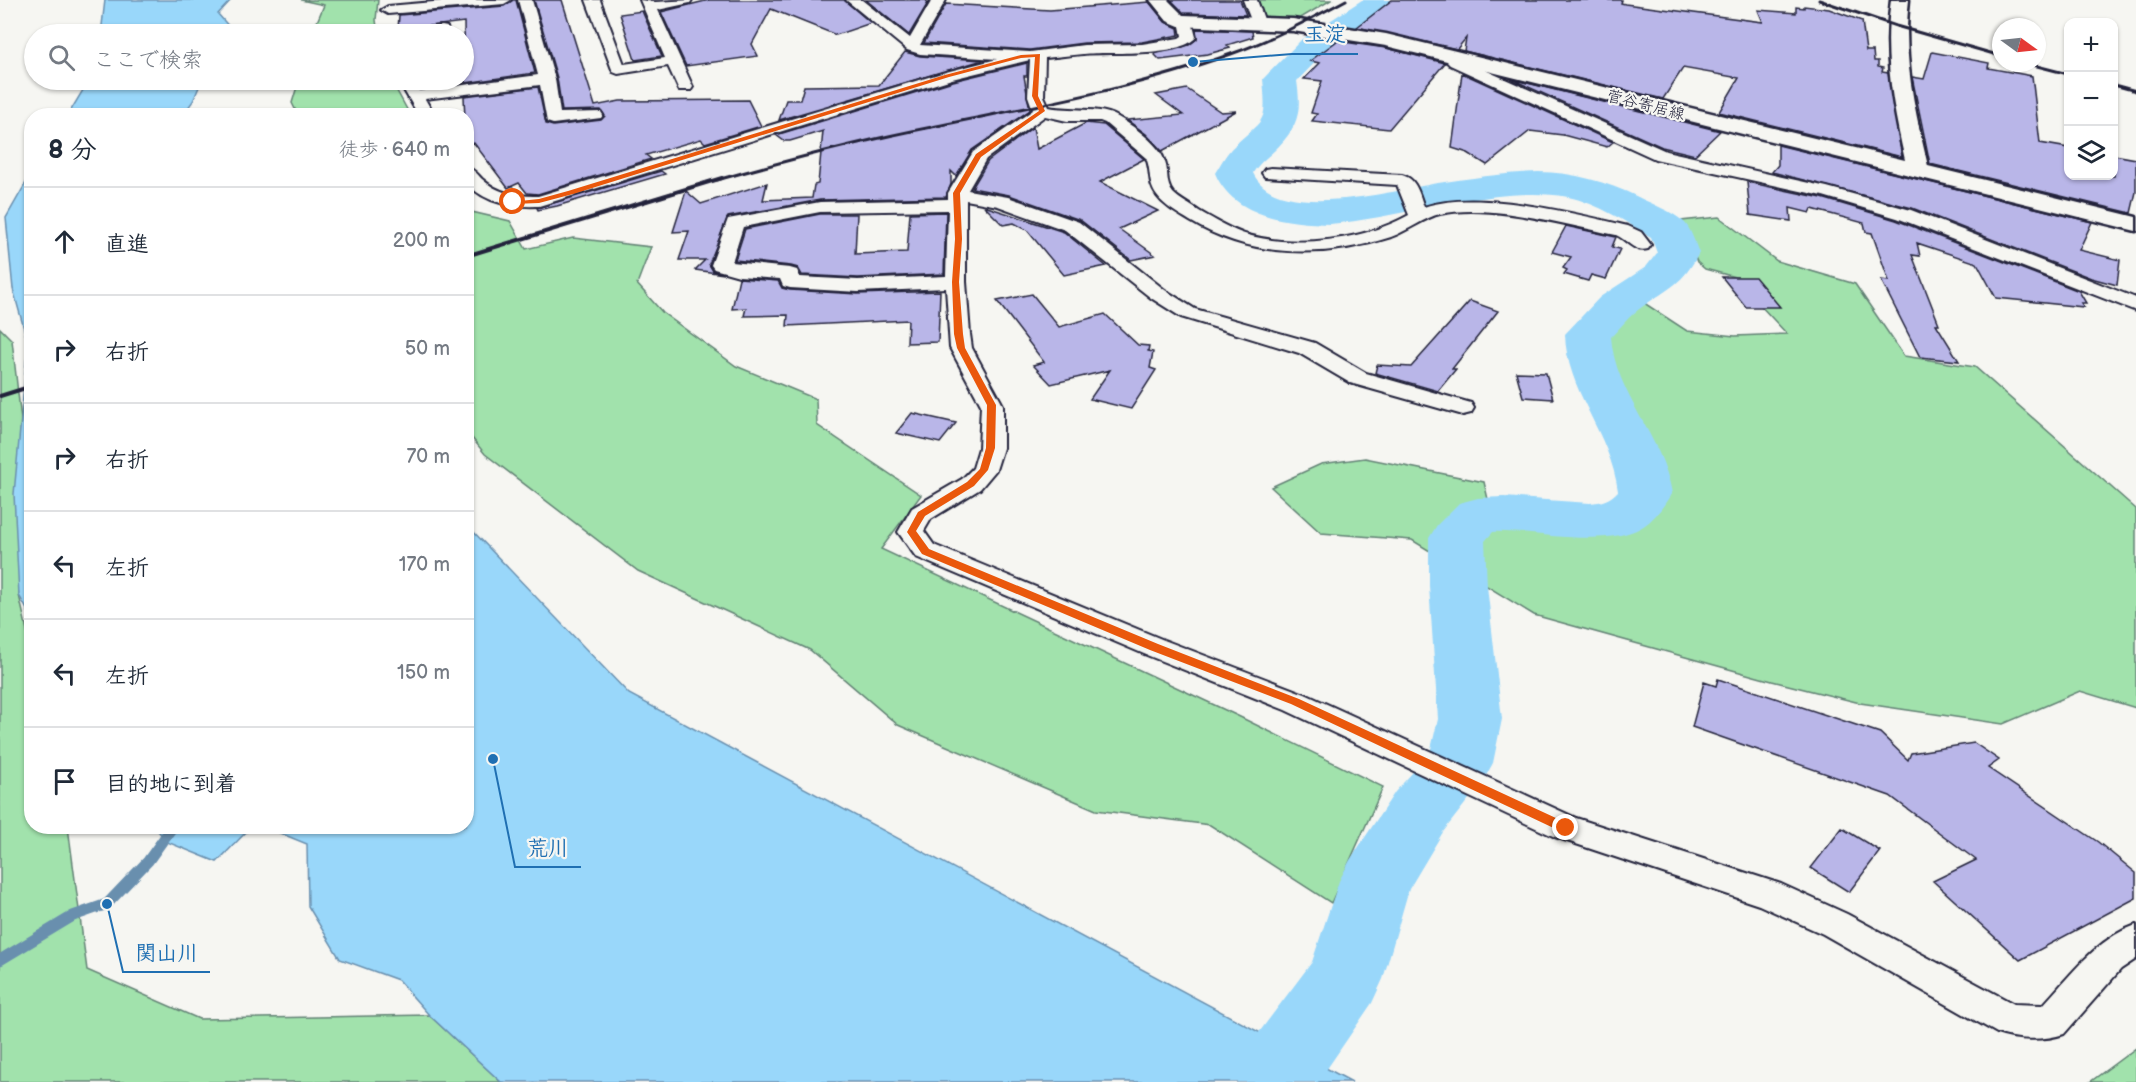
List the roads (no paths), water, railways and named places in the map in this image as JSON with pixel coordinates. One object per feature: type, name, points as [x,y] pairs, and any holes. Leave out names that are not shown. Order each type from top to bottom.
[{"type":"main road","points":[[1159,0],[1173,17],[1186,21]]},
{"type":"main road","points":[[1900,0],[1896,21],[1897,66],[1917,171]]},
{"type":"main road","name":"菅谷寄居線","points":[[1186,21],[1258,22],[1343,32],[2136,224]]},
{"type":"street","points":[[389,11],[504,0]]},
{"type":"street","points":[[525,0],[547,80],[553,119],[595,115]]},
{"type":"street","points":[[593,0],[618,69],[674,61]]},
{"type":"street","points":[[685,0],[649,3],[685,87]]},
{"type":"street","points":[[853,0],[912,47],[920,50],[1030,56]]},
{"type":"street","points":[[912,47],[939,0]]},
{"type":"street","points":[[1250,0],[1258,22]]},
{"type":"street","points":[[474,181],[494,197],[513,202],[539,201],[947,76],[1030,56],[1084,49],[1142,48],[1183,42],[1189,37],[1186,21]]},
{"type":"street","points":[[1030,56],[1035,96],[1042,111]]},
{"type":"street","points":[[1462,59],[1455,62],[1661,155],[1827,192],[1904,214],[2136,305]]},
{"type":"street","points":[[474,85],[547,80]]},
{"type":"street","points":[[411,90],[422,108]]},
{"type":"street","points":[[415,96],[436,90]]},
{"type":"street","points":[[1271,173],[1402,180],[1407,184],[1414,205],[1405,225],[1382,233],[1332,244],[1282,245],[1253,241],[1225,233],[1167,197],[1158,182],[1159,171],[1154,157],[1111,120],[1103,116],[1067,116],[1042,111],[979,156],[957,198],[956,282],[961,348],[992,405],[991,448],[984,470],[970,484],[921,514],[911,532],[925,551],[1154,647],[1295,702],[1566,828],[1769,894],[1865,940],[2010,1021],[2051,1022],[2109,958],[2136,940]]},
{"type":"street","points":[[956,282],[858,286],[790,282],[790,274],[739,270],[721,265],[735,222],[820,207],[957,198],[1002,201],[1072,226],[1158,294],[1188,313],[1307,348],[1358,378],[1463,408]]},
{"type":"street","points":[[1414,205],[1438,209],[1484,206],[1621,230],[1634,236],[1641,245]]},
{"type":"water","points":[[105,0],[231,0],[218,14],[227,24],[102,24]]},
{"type":"water","points":[[83,90],[198,90],[188,108],[72,108]]},
{"type":"water","points":[[24,186],[24,329],[13,289],[6,218]]},
{"type":"water","points":[[24,386],[24,604],[19,595],[14,494]]},
{"type":"water","points":[[474,532],[629,694],[1352,1082],[501,1082],[429,1015],[398,980],[340,959],[308,906],[307,844],[282,834],[474,834]]},
{"type":"water","points":[[161,834],[244,834],[217,862],[167,842]]},
{"type":"waterway","points":[[1271,1082],[1345,979],[1375,881],[1419,812],[1460,763],[1470,719],[1458,586],[1457,538],[1478,515],[1504,514],[1590,521],[1614,518],[1632,509],[1645,493],[1642,474],[1634,450],[1597,377],[1589,349],[1588,334],[1621,302],[1662,276],[1678,253],[1669,230],[1612,200],[1566,185],[1522,184],[1493,187],[1330,212],[1287,209],[1246,192],[1234,173],[1246,155],[1267,138],[1279,122],[1283,107],[1280,79],[1313,46],[1382,0]]},
{"type":"waterway","points":[[0,960],[73,916],[107,904],[148,861],[167,834]]},
{"type":"railway","points":[[717,180],[905,132],[1083,96],[1158,77],[1261,42],[1346,0]]},
{"type":"railway","points":[[1819,0],[1896,26],[1992,53]]},
{"type":"railway","points":[[2046,68],[2064,73]]},
{"type":"railway","points":[[2118,86],[2136,91]]},
{"type":"railway","points":[[474,254],[722,178]]},
{"type":"railway","points":[[0,396],[24,388]]},
{"type":"place","name":"玉淀","points":[[1193,62]]},
{"type":"place","name":"荒川","points":[[493,759]]},
{"type":"place","name":"関山川","points":[[107,904]]}]
